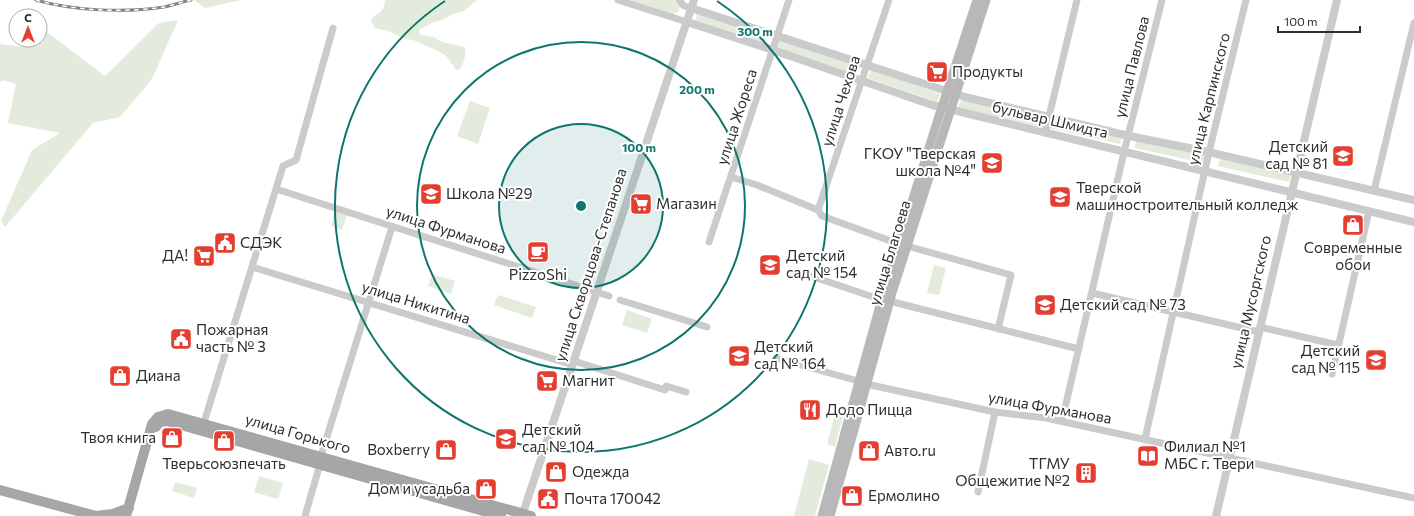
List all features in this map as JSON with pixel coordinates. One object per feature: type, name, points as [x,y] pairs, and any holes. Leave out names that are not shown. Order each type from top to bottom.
[{"type":"main road","name":"улица Благоева","points":[[822,516],[885,301],[951,93],[977,0]]},
{"type":"main road","name":"улица Благоева","points":[[951,93],[986,0]]},
{"type":"main road","name":"улица Благоева","points":[[830,516],[862,383]]},
{"type":"main road","name":"улица Горького","points":[[129,513],[152,426],[156,419],[164,414],[171,414],[203,427]]},
{"type":"main road","name":"улица Горького","points":[[129,513],[156,427],[161,422],[167,421],[203,427],[525,515]]},
{"type":"main road","name":"улица Горького","points":[[320,460],[501,516]]},
{"type":"main road","points":[[0,490],[96,516],[129,513]]},
{"type":"main road","points":[[0,495],[78,516]]},
{"type":"street","points":[[618,0],[687,22]]},
{"type":"street","points":[[679,0],[684,6],[691,8]]},
{"type":"street","name":"улица Скворцова-Степанова","points":[[525,515],[573,363],[694,0]]},
{"type":"street","name":"улица Жореса","points":[[709,242],[789,0]]},
{"type":"street","name":"улица Чехова","points":[[818,210],[889,0]]},
{"type":"street","points":[[1046,133],[1077,0]]},
{"type":"street","name":"улица Павлова","points":[[1062,421],[1124,152],[1162,0]]},
{"type":"street","name":"улица Карпинского","points":[[1145,439],[1209,152],[1246,0]]},
{"type":"street","name":"улица Мусоргского","points":[[1216,516],[1337,0]]},
{"type":"street","name":"бульвар Шмидта","points":[[691,8],[951,93],[1129,136],[1209,152],[1414,200]]},
{"type":"street","name":"бульвар Шмидта","points":[[687,22],[946,109],[1414,222]]},
{"type":"street","points":[[1374,191],[1414,23]]},
{"type":"street","points":[[203,427],[284,166],[296,160],[333,28]]},
{"type":"street","points":[[731,176],[818,210],[822,216],[903,245],[1011,275],[998,329]]},
{"type":"street","name":"улица Фурманова","points":[[276,189],[609,296]]},
{"type":"street","points":[[1332,374],[1369,211]]},
{"type":"street","points":[[305,516],[320,460],[392,227]]},
{"type":"street","name":"улица Никитина","points":[[252,267],[665,390],[666,386],[686,392]]},
{"type":"street","points":[[805,274],[885,301],[1079,349]]},
{"type":"street","points":[[1092,293],[1173,312],[1338,345]]},
{"type":"street","points":[[620,300],[708,327]]},
{"type":"street","name":"улица Фурманова","points":[[776,358],[862,383],[996,412],[1062,421],[1414,498]]},
{"type":"street","points":[[978,492],[996,412]]},
{"type":"green space","points":[[194,0],[241,0],[205,8]]},
{"type":"green space","points":[[385,0],[477,0],[464,11],[451,15],[443,20],[434,22],[419,30],[420,35],[434,37],[442,42],[465,47],[464,60],[461,67],[457,71],[446,56],[440,52],[416,41],[375,28],[371,21],[374,16],[382,10]]},
{"type":"green space","points":[[630,0],[673,0],[680,6],[678,12],[672,14]]},
{"type":"green space","points":[[697,14],[767,36],[764,44],[695,21]]},
{"type":"green space","points":[[178,20],[152,79],[120,117],[93,123],[5,227],[1,221],[32,150],[60,133],[8,123],[16,84],[2,80],[0,83],[0,44],[8,45],[8,48],[48,48],[48,33],[105,76],[159,23]]},
{"type":"green space","points":[[778,40],[857,66],[855,74],[775,47]]},
{"type":"green space","points":[[871,70],[940,94],[937,102],[868,78]]},
{"type":"green space","points":[[961,100],[1122,137],[1120,144],[958,108]]},
{"type":"green space","points":[[470,101],[490,108],[478,144],[457,136]]},
{"type":"green space","points":[[1136,139],[1205,154],[1203,163],[1135,148]]},
{"type":"green space","points":[[1220,159],[1291,175],[1289,182],[1218,166]]},
{"type":"green space","points":[[335,212],[347,215],[342,230],[331,226]]},
{"type":"green space","points":[[934,265],[946,268],[939,295],[927,293]]},
{"type":"green space","points":[[432,274],[455,281],[451,294],[428,286]]},
{"type":"green space","points":[[498,295],[536,307],[532,318],[494,305]]},
{"type":"green space","points":[[627,310],[652,319],[647,333],[622,325]]},
{"type":"green space","points":[[836,410],[844,413],[835,447],[827,444]]},
{"type":"green space","points":[[809,459],[829,465],[815,516],[794,516]]},
{"type":"green space","points":[[259,476],[283,483],[278,499],[254,492]]},
{"type":"green space","points":[[175,482],[197,488],[194,498],[172,491]]},
{"type":"railway","points":[[36,0],[67,7],[100,10],[149,9],[191,0]]},
{"type":"place","name":"Продукты","points":[[937,72]]},
{"type":"place","name":"Детский сад № 81","points":[[1343,156]]},
{"type":"place","name":"ГКОУ \"Тверская школа №4\"","points":[[992,163]]},
{"type":"place","name":"Школа №29","points":[[431,194]]},
{"type":"place","name":"Тверской машиностроительный колледж","points":[[1060,197]]},
{"type":"place","name":"Магазин","points":[[641,204]]},
{"type":"place","name":"Современные обои","points":[[1353,225]]},
{"type":"place","name":"СДЭК","points":[[225,243]]},
{"type":"place","name":"PizzoShi","points":[[538,252]]},
{"type":"place","name":"ДА!","points":[[204,256]]},
{"type":"place","name":"Детский сад № 154","points":[[770,265]]},
{"type":"place","name":"Детский сад № 73","points":[[1045,305]]},
{"type":"place","name":"Пожарная часть № 3","points":[[181,339]]},
{"type":"place","name":"Детский сад № 164","points":[[739,356]]},
{"type":"place","name":"Детский сад № 115","points":[[1376,360]]},
{"type":"place","name":"Диана","points":[[120,376]]},
{"type":"place","name":"Магнит","points":[[547,381]]},
{"type":"place","name":"Додо Пицца","points":[[810,410]]},
{"type":"place","name":"Твоя книга","points":[[172,438]]},
{"type":"place","name":"Детский сад № 104","points":[[506,439]]},
{"type":"place","name":"Тверьсоюзпечать","points":[[224,441]]},
{"type":"place","name":"Boxberry","points":[[446,450]]},
{"type":"place","name":"Авто.ru","points":[[869,451]]},
{"type":"place","name":"Филиал №1 МБС г. Твери","points":[[1148,456]]},
{"type":"place","name":"Одежда","points":[[556,472]]},
{"type":"place","name":"ТГМУ Общежитие №2","points":[[1086,473]]},
{"type":"place","name":"Дом и усадьба","points":[[486,489]]},
{"type":"place","name":"Ермолино","points":[[852,496]]},
{"type":"place","name":"Почта 170042","points":[[548,499]]}]
